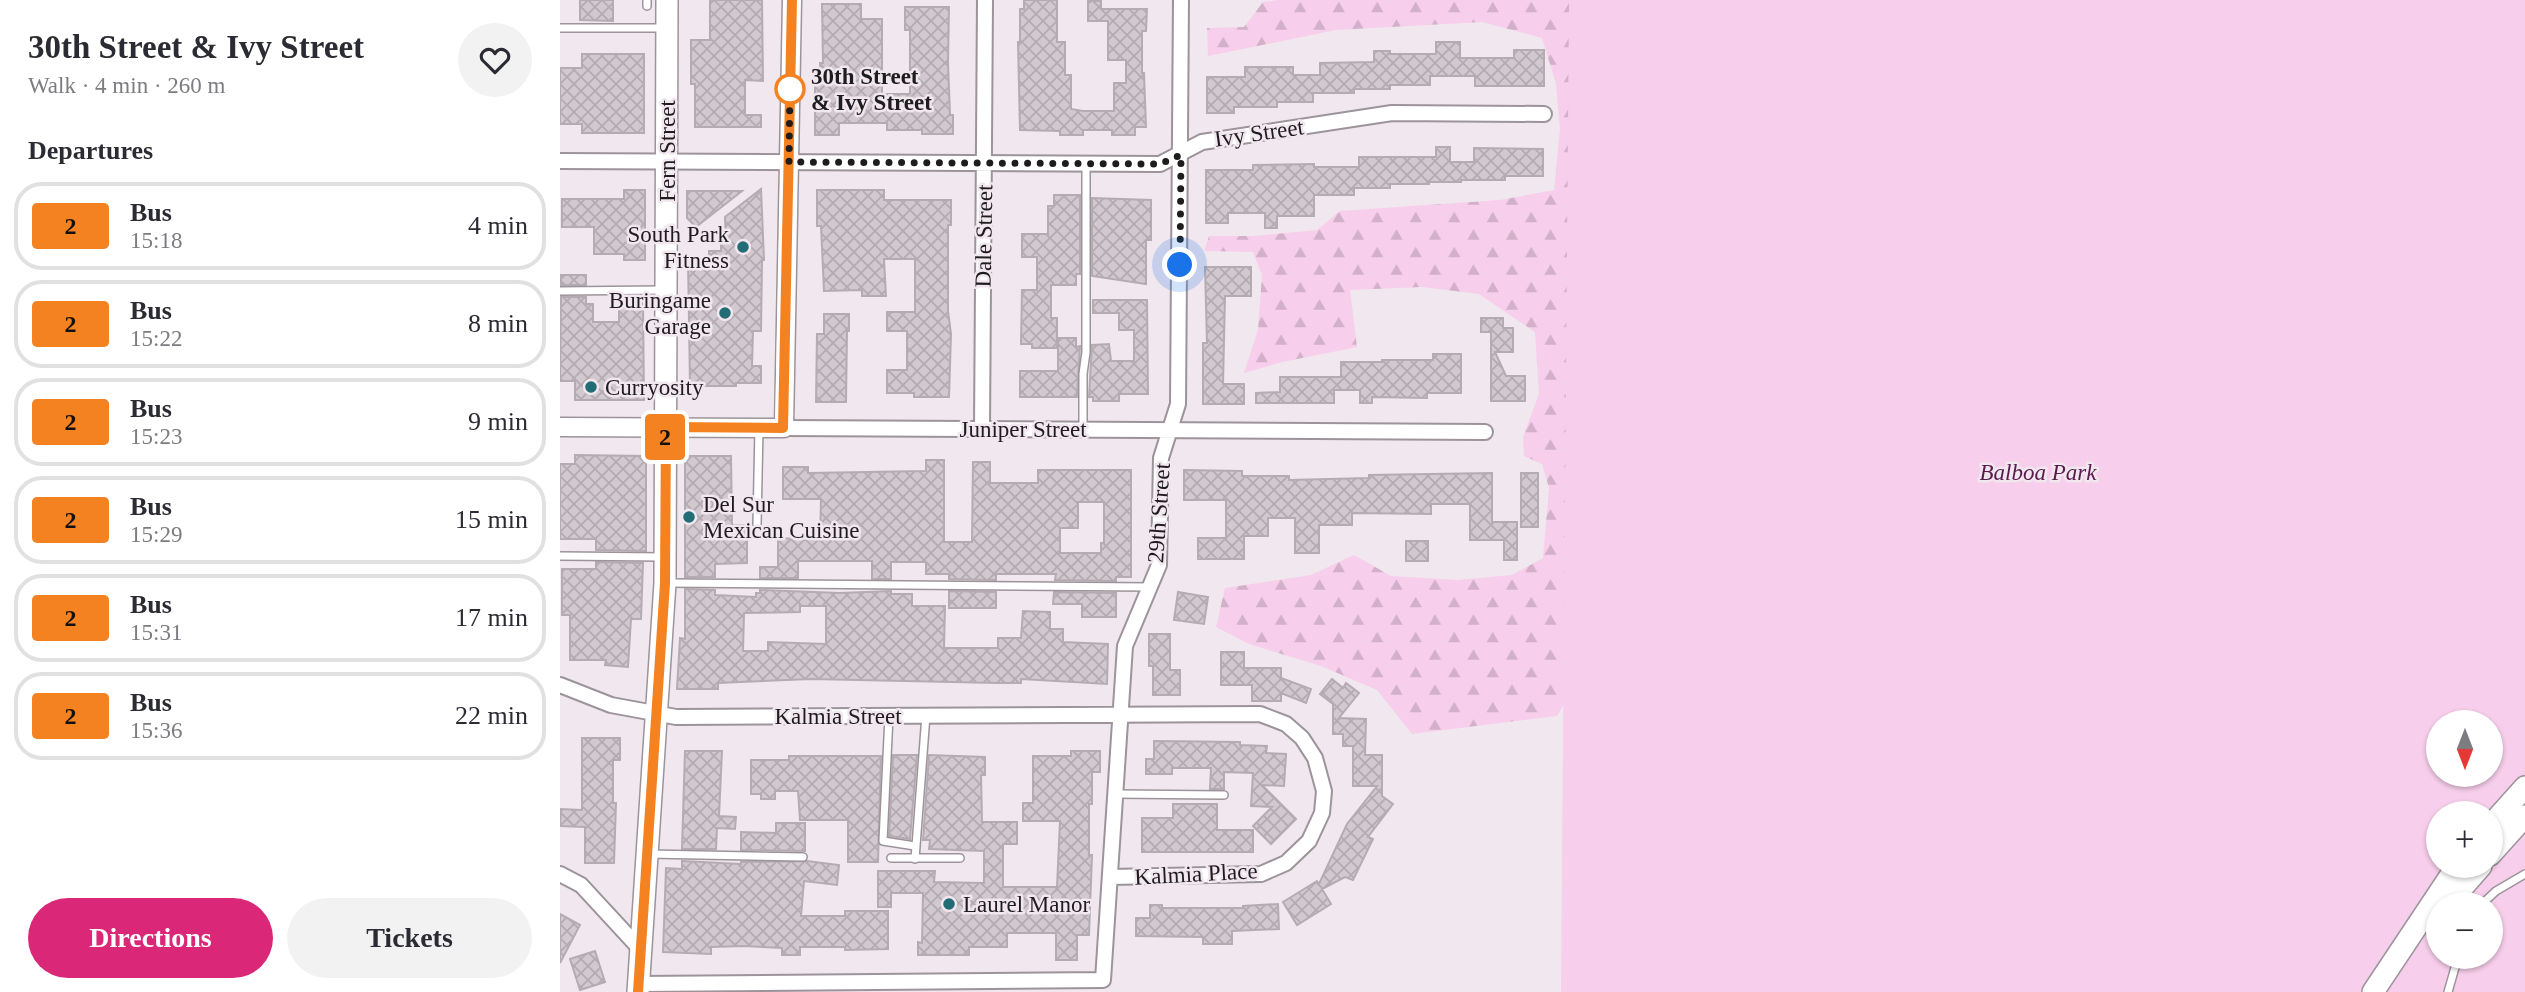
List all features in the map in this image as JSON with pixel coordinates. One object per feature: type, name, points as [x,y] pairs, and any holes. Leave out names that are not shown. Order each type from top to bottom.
[{"type":"main road","name":"Fern Street","points":[[638,988],[665,583],[667,28],[654,2]]},
{"type":"main road","points":[[2503,812],[2525,788]]},
{"type":"main road","points":[[2503,841],[2525,816]]},
{"type":"main road","points":[[2377,985],[2449,878]]},
{"type":"main road","points":[[2458,892],[2471,878]]},
{"type":"main road","points":[[2377,985],[2426,929]]},
{"type":"street","points":[[783,428],[792,0]]},
{"type":"street","name":"Dale Street","points":[[982,429],[985,0]]},
{"type":"street","name":"29th Street","points":[[638,988],[1103,980],[1125,646],[1159,565],[1161,458],[1178,404],[1181,0]]},
{"type":"street","name":"Ivy Street","points":[[560,161],[1160,164],[1202,142],[1392,113],[1544,114]]},
{"type":"street","name":"Juniper Street","points":[[560,427],[1485,432]]},
{"type":"street","name":"Kalmia Street","points":[[560,685],[604,703],[676,717],[1121,714]]},
{"type":"street","name":"Kalmia Place","points":[[1110,877],[1261,874],[1286,863],[1309,841],[1322,813],[1324,791],[1315,758],[1302,738],[1286,724],[1260,714],[1121,714]]},
{"type":"street","points":[[560,874],[581,885],[641,950]]},
{"type":"lane","points":[[560,28],[667,28]]},
{"type":"lane","points":[[1083,430],[1083,374],[1086,352],[1086,164]]},
{"type":"lane","points":[[560,291],[666,290]]},
{"type":"lane","points":[[757,524],[759,428]]},
{"type":"lane","points":[[560,556],[665,557]]},
{"type":"lane","points":[[665,583],[1151,587]]},
{"type":"lane","points":[[889,715],[883,841],[915,846]]},
{"type":"lane","points":[[915,859],[926,715]]},
{"type":"lane","points":[[1115,794],[1223,795]]},
{"type":"lane","points":[[648,854],[803,857]]},
{"type":"lane","points":[[891,858],[960,858]]},
{"type":"lane","points":[[2495,892],[2525,874]]},
{"type":"lane","points":[[2448,992],[2455,969]]},
{"type":"green space","name":"Balboa Park","points":[[1569,0],[2525,0],[2525,992],[1561,992]]},
{"type":"green space","points":[[1707,0],[1586,667],[1557,716],[1412,734],[1377,690],[1321,666],[1249,644],[1216,627],[1225,588],[1311,575],[1354,555],[1391,576],[1458,580],[1512,575],[1543,558],[1549,488],[1542,464],[1524,456],[1523,437],[1539,394],[1535,332],[1479,294],[1422,287],[1350,290],[1357,347],[1282,362],[1244,373],[1258,330],[1262,275],[1253,252],[1204,251],[1209,236],[1255,236],[1317,230],[1340,211],[1500,200],[1554,190],[1560,129],[1556,84],[1542,38],[1482,22],[1336,30],[1208,56],[1207,28],[1244,27],[1263,2]]},
{"type":"building","points":[[580,0],[613,0],[613,21],[580,20]]},
{"type":"building","points":[[710,0],[762,0],[763,81],[745,80],[745,115],[761,115],[761,127],[695,127],[691,40],[710,40]]},
{"type":"building","points":[[1024,0],[1057,0],[1057,42],[1065,42],[1065,75],[1071,75],[1071,109],[1083,111],[1114,111],[1114,83],[1126,83],[1126,60],[1108,60],[1108,21],[1088,21],[1088,1],[1101,1],[1101,9],[1147,9],[1146,31],[1142,31],[1146,127],[1135,127],[1135,135],[1112,135],[1112,130],[1083,130],[1083,135],[1060,135],[1060,131],[1020,130],[1018,42],[1020,9],[1024,9]]},
{"type":"building","points":[[822,4],[861,4],[861,19],[882,19],[882,94],[910,94],[910,30],[905,30],[905,7],[949,7],[948,63],[953,134],[922,134],[922,130],[887,130],[887,123],[839,123],[839,135],[815,135],[815,84],[821,84],[820,63],[823,63]]},
{"type":"building","points":[[1436,42],[1460,42],[1460,58],[1514,58],[1514,50],[1544,50],[1544,86],[1475,86],[1475,76],[1430,76],[1430,85],[1390,85],[1390,89],[1354,89],[1354,93],[1313,93],[1313,102],[1277,102],[1277,107],[1234,107],[1234,113],[1207,113],[1207,77],[1245,77],[1245,67],[1293,67],[1293,75],[1320,75],[1320,63],[1374,62],[1374,51],[1390,51],[1390,54],[1436,54]]},
{"type":"building","points":[[582,54],[644,54],[644,133],[582,133],[582,124],[560,124],[560,68],[582,68]]},
{"type":"building","points":[[1436,147],[1450,147],[1450,162],[1474,162],[1474,148],[1543,149],[1543,176],[1390,184],[1390,188],[1354,188],[1354,195],[1314,195],[1314,216],[1277,216],[1277,228],[1265,228],[1265,213],[1228,213],[1228,223],[1206,223],[1206,170],[1253,170],[1253,165],[1314,164],[1314,167],[1359,167],[1359,157],[1436,157]]},
{"type":"building","points":[[761,189],[764,260],[761,331],[753,331],[752,366],[761,366],[761,383],[690,386],[688,260],[709,260],[709,251],[721,251],[721,243],[726,243],[725,217]]},
{"type":"building","points":[[624,190],[645,190],[645,260],[624,260],[624,254],[594,254],[594,227],[562,227],[562,199],[624,199]]},
{"type":"building","points":[[817,190],[884,190],[884,200],[951,200],[951,225],[948,225],[948,311],[951,334],[949,397],[914,397],[914,393],[887,393],[887,370],[907,370],[907,331],[887,331],[887,312],[915,312],[915,259],[884,259],[886,296],[862,296],[862,290],[824,291],[821,226],[817,226]]},
{"type":"building","points":[[687,191],[742,191],[696,227],[687,218]]},
{"type":"building","points":[[1054,195],[1080,195],[1080,274],[1076,274],[1076,285],[1051,285],[1051,318],[1057,318],[1057,348],[1032,348],[1032,344],[1021,344],[1022,290],[1037,290],[1037,257],[1022,257],[1022,234],[1048,234],[1048,206],[1054,206]]},
{"type":"building","points":[[1092,198],[1151,200],[1151,240],[1146,240],[1146,284],[1092,276]]},
{"type":"building","points":[[1205,267],[1251,267],[1251,296],[1225,296],[1223,384],[1244,384],[1244,404],[1203,404],[1203,343],[1207,343]]},
{"type":"building","points":[[561,275],[586,275],[586,285],[561,285]]},
{"type":"building","points":[[561,297],[586,297],[586,304],[593,304],[593,322],[619,322],[619,302],[643,302],[644,400],[575,400],[575,381],[560,381]]},
{"type":"building","points":[[1093,300],[1147,300],[1148,394],[1119,394],[1119,401],[1093,401],[1093,397],[1089,397],[1092,345],[1109,344],[1111,361],[1134,361],[1134,330],[1119,330],[1119,313],[1093,313]]},
{"type":"building","points":[[824,314],[849,314],[846,402],[816,402],[817,334],[824,334]]},
{"type":"building","points":[[1481,318],[1503,318],[1503,328],[1513,328],[1513,352],[1495,352],[1506,376],[1525,376],[1525,401],[1491,401],[1491,332],[1481,332]]},
{"type":"building","points":[[1058,338],[1076,338],[1076,347],[1080,346],[1077,397],[1020,397],[1020,371],[1058,371]]},
{"type":"building","points":[[1433,354],[1461,354],[1461,393],[1427,393],[1427,398],[1372,397],[1372,403],[1360,403],[1360,390],[1334,390],[1334,403],[1256,403],[1256,393],[1280,392],[1280,377],[1341,377],[1341,362],[1433,360]]},
{"type":"building","points":[[575,455],[646,456],[646,551],[596,550],[596,539],[560,539],[560,464],[575,464]]},
{"type":"building","points":[[685,456],[731,456],[732,525],[747,525],[747,563],[715,564],[715,577],[685,577]]},
{"type":"building","points":[[926,460],[944,460],[944,542],[972,542],[973,462],[990,462],[990,483],[1038,483],[1038,470],[1131,470],[1131,577],[1116,577],[1116,581],[1055,580],[1056,574],[996,574],[996,580],[949,579],[949,574],[926,574],[926,562],[891,562],[891,579],[872,579],[872,561],[798,561],[798,578],[760,578],[760,567],[778,567],[778,538],[820,540],[821,499],[783,499],[783,467],[808,467],[808,473],[926,471]],"holes":[[[1078,502],[1104,502],[1104,543],[1101,543],[1101,553],[1060,553],[1060,528],[1078,528]]]},
{"type":"building","points":[[1184,470],[1242,471],[1242,476],[1289,476],[1289,480],[1369,478],[1369,475],[1492,473],[1492,522],[1517,522],[1517,560],[1504,560],[1504,540],[1470,540],[1470,504],[1431,504],[1431,514],[1352,513],[1352,525],[1319,525],[1319,553],[1295,553],[1295,518],[1268,518],[1268,536],[1244,536],[1244,559],[1198,559],[1198,538],[1226,538],[1226,500],[1184,500]]},
{"type":"building","points":[[1521,473],[1538,473],[1538,527],[1521,527]]},
{"type":"building","points":[[1406,541],[1428,541],[1428,561],[1406,561]]},
{"type":"building","points":[[596,562],[643,563],[641,619],[631,619],[628,667],[605,665],[606,660],[570,660],[570,615],[562,615],[562,569],[596,569]]},
{"type":"building","points":[[685,589],[715,590],[715,595],[756,597],[760,590],[840,593],[891,591],[891,594],[912,594],[912,606],[945,606],[944,648],[998,648],[998,638],[1021,638],[1023,611],[1050,612],[1050,629],[1063,629],[1063,642],[1108,644],[1107,684],[1021,679],[1021,683],[811,679],[718,683],[718,689],[677,689],[680,638],[685,639]],"holes":[[[800,606],[826,606],[826,644],[768,642],[768,651],[743,651],[744,613],[800,612]]]},
{"type":"building","points":[[949,591],[996,592],[996,608],[949,608]]},
{"type":"building","points":[[1054,592],[1116,593],[1116,617],[1082,617],[1082,604],[1053,604]]},
{"type":"building","points":[[1178,592],[1208,597],[1204,624],[1174,620]]},
{"type":"building","points":[[1149,634],[1170,634],[1170,670],[1180,670],[1180,695],[1153,695]]},
{"type":"building","points":[[1221,652],[1244,652],[1244,668],[1281,668],[1281,678],[1311,689],[1306,703],[1281,693],[1281,701],[1252,701],[1252,685],[1221,685]]},
{"type":"building","points":[[1332,679],[1343,688],[1346,683],[1359,693],[1339,718],[1366,719],[1365,755],[1382,755],[1382,796],[1393,804],[1368,837],[1373,839],[1353,880],[1345,877],[1322,889],[1331,904],[1297,925],[1283,902],[1317,881],[1319,884],[1347,824],[1377,786],[1353,786],[1353,746],[1343,746],[1343,734],[1333,734],[1333,704],[1320,694]]},
{"type":"building","points":[[582,738],[620,738],[620,760],[613,760],[613,803],[616,803],[614,863],[585,863],[585,827],[560,826],[561,809],[582,810]]},
{"type":"building","points":[[1154,741],[1240,742],[1240,745],[1267,746],[1266,753],[1286,754],[1284,786],[1262,785],[1296,819],[1271,844],[1253,826],[1272,807],[1251,806],[1253,773],[1224,772],[1224,789],[1210,789],[1211,768],[1172,768],[1172,774],[1146,774],[1146,759],[1154,759]]},
{"type":"building","points":[[685,751],[722,751],[719,816],[736,817],[735,829],[717,828],[716,849],[682,849]]},
{"type":"building","points":[[1071,751],[1100,751],[1100,772],[1092,772],[1092,804],[1089,804],[1089,855],[1092,855],[1089,935],[1077,935],[1077,960],[1056,960],[1056,933],[1007,933],[1007,947],[969,947],[969,955],[918,955],[918,942],[922,943],[923,893],[891,893],[891,907],[878,907],[878,871],[935,871],[934,882],[984,883],[984,851],[929,849],[930,840],[923,840],[929,755],[985,757],[985,775],[981,775],[982,822],[1017,822],[1017,844],[1003,844],[1003,887],[1057,887],[1060,821],[1023,821],[1023,803],[1033,803],[1033,756],[1071,756]]},
{"type":"building","points":[[893,755],[917,755],[910,839],[889,836]]},
{"type":"building","points":[[789,756],[881,756],[878,862],[848,862],[848,820],[800,820],[798,791],[775,791],[775,799],[761,799],[761,794],[751,794],[751,760],[789,760]]},
{"type":"building","points":[[1173,804],[1217,804],[1217,830],[1253,830],[1253,852],[1142,852],[1142,818],[1173,818]]},
{"type":"building","points":[[776,823],[805,823],[805,851],[741,850],[741,832],[776,833]]},
{"type":"building","points":[[682,861],[741,864],[807,861],[839,865],[837,885],[804,881],[801,916],[845,916],[845,911],[888,911],[888,949],[800,947],[800,955],[782,955],[782,948],[744,946],[711,947],[711,954],[663,952],[666,868],[682,869]]},
{"type":"building","points":[[1278,904],[1279,929],[1232,931],[1232,944],[1203,944],[1203,937],[1136,936],[1136,918],[1150,918],[1150,905],[1162,905],[1162,908],[1243,908]]},
{"type":"building","points":[[560,914],[580,925],[560,963]]},
{"type":"building","points":[[595,951],[605,982],[580,990],[570,959]]},
{"type":"bus line","name":"2","points":[[638,992],[665,583],[666,427],[783,428],[792,0]]},
{"type":"place","name":"30th Street & Ivy Street","points":[[790,89]]},
{"type":"place","name":"South Park Fitness","points":[[743,247]]},
{"type":"place","name":"Buringame Garage","points":[[725,313]]},
{"type":"place","name":"Curryosity","points":[[591,387]]},
{"type":"place","name":"Del Sur Mexican Cuisine","points":[[689,517]]},
{"type":"place","name":"Laurel Manor","points":[[949,904]]},
{"type":"route","points":[[790,89],[790,81],[789,162],[1160,164],[1181,155],[1180,265]]}]
